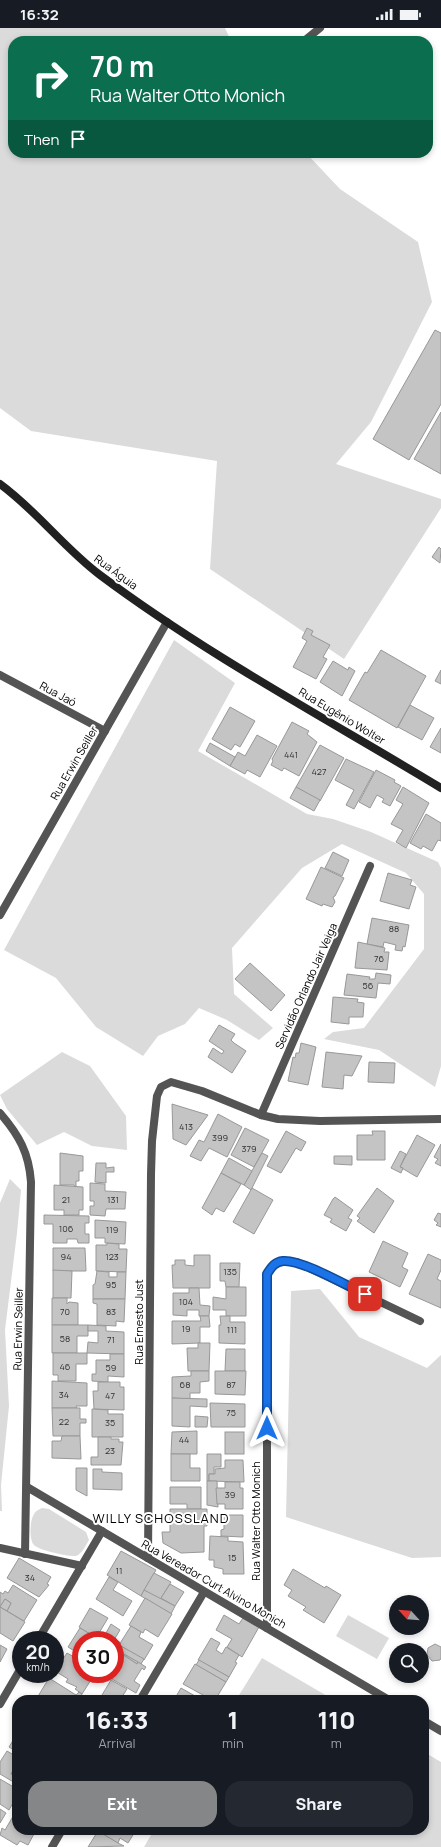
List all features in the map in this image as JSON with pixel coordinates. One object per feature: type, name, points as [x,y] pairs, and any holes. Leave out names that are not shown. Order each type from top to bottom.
[{"type":"street","points":[[310,36],[320,28]]},
{"type":"street","name":"Rua Águia","points":[[0,484],[16,497],[84,562],[167,622],[231,662]]},
{"type":"street","name":"Rua Erwin Seiller","points":[[0,915],[167,622]]},
{"type":"street","name":"Rua Eugênio Wolter","points":[[231,662],[441,788]]},
{"type":"street","name":"Rua Jaó","points":[[0,675],[105,731]]},
{"type":"street","name":"Servidão Orlando Jair Veiga","points":[[261,1115],[370,866]]},
{"type":"street","name":"Rua Ernesto Just","points":[[148,1558],[151,1174],[154,1110],[157,1096],[161,1087],[171,1082],[184,1085],[261,1115]]},
{"type":"street","name":"Rua Erwin Seiller","points":[[0,1113],[21,1143],[27,1155],[30,1168],[25,1554]]},
{"type":"street","points":[[261,1115],[278,1119],[320,1121],[441,1119]]},
{"type":"street","name":"Rua Walter Otto Monich","points":[[267,1628],[267,1274],[272,1265],[282,1261],[297,1262],[420,1321]]},
{"type":"street","name":"Rua Vereador Curt Alvino Monich","points":[[27,1487],[381,1695]]},
{"type":"street","points":[[43,1631],[102,1531]]},
{"type":"street","points":[[0,1548],[82,1566]]},
{"type":"street","points":[[143,1695],[204,1592]]},
{"type":"street","points":[[0,1704],[12,1683]]},
{"type":"street","points":[[429,1723],[441,1730]]},
{"type":"street","points":[[52,1847],[59,1835]]},
{"type":"shaded area","points":[[0,28],[225,28],[229,36],[8,36],[8,158],[311,158],[340,189],[418,242],[432,302],[371,422],[336,464],[441,499],[441,508],[344,659],[210,569],[217,461],[31,431],[0,408]]},
{"type":"shaded area","points":[[174,640],[235,683],[198,751],[307,814],[333,819],[371,832],[438,862],[441,868],[441,1066],[435,1087],[379,1050],[324,1039],[333,1032],[364,1028],[424,949],[424,894],[406,873],[342,844],[302,868],[232,948],[234,994],[273,1028],[259,1040],[227,1020],[199,1008],[185,1024],[158,1036],[143,1056],[96,1027],[56,978],[4,950]]},
{"type":"shaded area","points":[[62,1052],[90,1066],[126,1116],[127,1150],[92,1146],[64,1132],[37,1145],[7,1109],[0,1095]]},
{"type":"shaded area","points":[[10,1179],[21,1190],[5,1330],[9,1406],[1,1485],[2,1511],[0,1511],[0,1203]]},
{"type":"shaded area","points":[[320,1289],[359,1337],[427,1368],[441,1355],[441,1557],[412,1558],[286,1517],[291,1291]]},
{"type":"shaded area","points":[[42,1508],[49,1509],[86,1532],[89,1540],[80,1553],[76,1556],[61,1554],[41,1549],[32,1543],[30,1531],[31,1522],[35,1513]]},
{"type":"shaded area","points":[[348,1615],[389,1638],[377,1659],[336,1636]]},
{"type":"shaded area","points":[[262,1658],[325,1695],[239,1695]]},
{"type":"shaded area","points":[[429,1755],[441,1762],[441,1847],[144,1847],[151,1835],[429,1835]]},
{"type":"building","points":[[435,330],[441,333],[441,404],[409,460],[373,439]]},
{"type":"building","points":[[441,412],[441,474],[414,459]]},
{"type":"building","points":[[439,547],[441,549],[440,563],[432,557]]},
{"type":"building","points":[[307,628],[313,631],[311,635],[330,645],[323,657],[327,659],[316,679],[293,667],[307,641],[302,638]]},
{"type":"building","points":[[381,650],[426,676],[397,728],[349,700],[365,672],[367,673]]},
{"type":"building","points":[[333,661],[348,670],[349,667],[355,671],[342,696],[320,682]]},
{"type":"building","points":[[441,670],[441,684],[435,681]]},
{"type":"building","points":[[410,705],[434,718],[422,740],[398,727]]},
{"type":"building","points":[[230,707],[255,721],[240,747],[235,744],[231,750],[212,739]]},
{"type":"building","points":[[292,722],[309,731],[307,734],[317,742],[299,776],[284,768],[282,771],[271,765],[273,761],[272,759]]},
{"type":"building","points":[[441,728],[441,753],[430,747]]},
{"type":"building","points":[[257,735],[277,746],[260,777],[247,770],[245,774],[230,766],[238,752],[245,756]]},
{"type":"building","points":[[210,743],[235,757],[230,766],[206,751]]},
{"type":"building","points":[[320,745],[344,758],[320,801],[296,787]]},
{"type":"building","points":[[346,759],[374,772],[354,809],[346,805],[354,790],[335,780]]},
{"type":"building","points":[[376,770],[395,780],[394,782],[401,786],[390,806],[382,802],[384,799],[377,795],[370,808],[359,802]]},
{"type":"building","points":[[296,787],[320,800],[314,811],[290,798]]},
{"type":"building","points":[[403,787],[429,803],[406,848],[396,842],[403,830],[391,824],[403,804],[396,800]]},
{"type":"building","points":[[426,814],[441,823],[441,841],[438,840],[432,851],[423,846],[421,849],[410,843]]},
{"type":"building","points":[[333,852],[349,860],[342,876],[325,868]]},
{"type":"building","points":[[321,867],[344,878],[335,896],[333,897],[335,902],[332,907],[323,904],[322,906],[306,899]]},
{"type":"building","points":[[388,873],[412,880],[410,885],[416,887],[409,909],[380,901]]},
{"type":"building","points":[[372,918],[409,925],[405,947],[403,946],[402,951],[395,950],[396,945],[384,942],[383,947],[367,944]]},
{"type":"building","points":[[358,942],[385,948],[384,952],[389,952],[387,970],[355,968]]},
{"type":"building","points":[[250,963],[285,995],[271,1011],[235,979]]},
{"type":"building","points":[[376,973],[391,975],[390,984],[378,983],[376,998],[344,995],[347,974],[375,979]]},
{"type":"building","points":[[333,997],[358,999],[357,1002],[364,1003],[363,1017],[349,1017],[349,1024],[331,1022]]},
{"type":"building","points":[[219,1025],[235,1034],[231,1040],[246,1051],[232,1073],[208,1057],[213,1048],[222,1054],[224,1051],[209,1041]]},
{"type":"building","points":[[301,1043],[316,1047],[308,1085],[288,1081],[293,1057],[295,1058],[296,1053],[299,1053]]},
{"type":"building","points":[[326,1052],[362,1056],[352,1076],[344,1075],[343,1089],[322,1087]]},
{"type":"building","points":[[369,1062],[395,1063],[394,1083],[368,1082]]},
{"type":"building","points":[[172,1104],[208,1115],[186,1145],[173,1139]]},
{"type":"building","points":[[218,1114],[242,1127],[227,1157],[209,1148],[201,1161],[190,1156],[199,1140],[204,1142]]},
{"type":"building","points":[[245,1128],[269,1140],[254,1167],[231,1155]]},
{"type":"building","points":[[286,1131],[306,1142],[301,1151],[296,1148],[281,1173],[267,1166]]},
{"type":"building","points":[[372,1131],[385,1131],[385,1160],[357,1160],[357,1135],[373,1135]]},
{"type":"building","points":[[417,1135],[435,1145],[417,1177],[400,1167]]},
{"type":"building","points":[[441,1144],[441,1166],[435,1163],[438,1159],[434,1157]]},
{"type":"building","points":[[400,1151],[406,1154],[400,1167],[403,1168],[401,1173],[391,1168]]},
{"type":"building","points":[[60,1153],[83,1156],[83,1171],[79,1171],[79,1181],[76,1181],[76,1187],[74,1185],[60,1185]]},
{"type":"building","points":[[262,1153],[268,1156],[251,1190],[244,1185]]},
{"type":"building","points":[[334,1156],[352,1156],[352,1165],[334,1164]]},
{"type":"building","points":[[229,1158],[252,1171],[244,1185],[221,1173]]},
{"type":"building","points":[[96,1163],[106,1163],[106,1168],[114,1167],[114,1172],[106,1172],[106,1183],[95,1182]]},
{"type":"building","points":[[221,1173],[241,1184],[224,1212],[216,1208],[212,1215],[202,1208]]},
{"type":"building","points":[[90,1183],[105,1184],[105,1191],[126,1192],[125,1209],[106,1209],[105,1216],[90,1215],[90,1206],[94,1206],[94,1201],[90,1201]]},
{"type":"building","points":[[54,1185],[83,1187],[83,1210],[79,1210],[79,1215],[64,1215],[64,1210],[54,1210]]},
{"type":"building","points":[[252,1188],[273,1200],[254,1234],[233,1222]]},
{"type":"building","points":[[377,1188],[394,1201],[374,1233],[357,1221],[360,1218],[357,1216]]},
{"type":"building","points":[[335,1197],[353,1210],[348,1218],[352,1220],[346,1231],[330,1222],[332,1219],[324,1215]]},
{"type":"building","points":[[438,1213],[441,1214],[441,1227],[436,1225],[438,1223],[434,1220]]},
{"type":"building","points":[[44,1215],[89,1216],[89,1223],[85,1223],[85,1234],[89,1234],[89,1243],[78,1243],[77,1239],[67,1239],[67,1243],[53,1243],[53,1224],[44,1224]]},
{"type":"building","points":[[95,1220],[126,1222],[125,1244],[105,1243],[105,1238],[95,1238]]},
{"type":"building","points":[[383,1241],[408,1253],[402,1267],[408,1270],[400,1287],[369,1272]]},
{"type":"building","points":[[107,1243],[119,1244],[119,1249],[127,1249],[126,1272],[96,1271],[96,1245],[107,1245]]},
{"type":"building","points":[[53,1248],[85,1248],[86,1271],[53,1271]]},
{"type":"building","points":[[428,1254],[441,1260],[441,1270],[437,1279],[441,1281],[441,1308],[409,1294]]},
{"type":"building","points":[[194,1255],[210,1255],[210,1288],[173,1288],[172,1265],[175,1265],[175,1260],[185,1260],[185,1265],[194,1266]]},
{"type":"building","points":[[220,1263],[240,1263],[239,1287],[226,1287],[225,1281],[220,1281]]},
{"type":"building","points":[[53,1270],[72,1271],[71,1298],[53,1298]]},
{"type":"building","points":[[97,1271],[109,1272],[109,1277],[117,1277],[117,1272],[126,1272],[125,1299],[93,1299],[93,1285],[95,1284]]},
{"type":"building","points":[[226,1287],[246,1287],[246,1316],[226,1316],[226,1310],[213,1310],[213,1297],[226,1299]]},
{"type":"building","points":[[189,1288],[199,1288],[200,1305],[210,1306],[209,1316],[199,1316],[199,1310],[187,1310],[187,1316],[173,1315],[173,1293],[189,1293]]},
{"type":"building","points":[[52,1298],[67,1298],[67,1304],[69,1302],[78,1303],[78,1325],[52,1325]]},
{"type":"building","points":[[93,1299],[125,1299],[124,1322],[116,1321],[116,1326],[97,1325],[97,1304],[93,1303]]},
{"type":"building","points":[[200,1316],[209,1316],[210,1327],[200,1327],[200,1343],[172,1344],[172,1321],[201,1321]]},
{"type":"building","points":[[220,1316],[230,1316],[230,1322],[245,1322],[245,1344],[219,1343],[219,1325],[221,1325]]},
{"type":"building","points":[[52,1325],[88,1325],[88,1336],[77,1336],[77,1353],[52,1353]]},
{"type":"building","points":[[88,1325],[106,1326],[106,1331],[124,1332],[124,1354],[87,1353],[88,1342],[98,1343],[98,1331],[88,1331]]},
{"type":"building","points":[[198,1343],[210,1343],[209,1371],[188,1371],[187,1348],[198,1348]]},
{"type":"building","points":[[226,1349],[245,1349],[245,1371],[225,1371]]},
{"type":"building","points":[[53,1353],[87,1353],[87,1364],[76,1364],[76,1381],[58,1381],[58,1375],[53,1375]]},
{"type":"building","points":[[110,1354],[124,1354],[124,1377],[108,1376],[108,1382],[92,1381],[92,1374],[96,1374],[96,1360],[110,1360]]},
{"type":"building","points":[[191,1371],[209,1371],[209,1381],[200,1382],[200,1393],[190,1393],[190,1399],[172,1398],[172,1377],[191,1376]]},
{"type":"building","points":[[215,1371],[246,1371],[245,1395],[215,1394]]},
{"type":"building","points":[[52,1381],[87,1383],[87,1406],[76,1406],[77,1408],[52,1408]]},
{"type":"building","points":[[98,1382],[120,1382],[120,1387],[124,1387],[124,1410],[94,1409],[93,1391],[98,1391]]},
{"type":"building","points":[[172,1398],[207,1399],[207,1407],[190,1406],[190,1427],[172,1426]]},
{"type":"building","points":[[210,1403],[245,1404],[245,1427],[211,1427]]},
{"type":"building","points":[[52,1408],[80,1408],[80,1419],[86,1419],[86,1423],[80,1423],[80,1436],[53,1436]]},
{"type":"building","points":[[92,1409],[108,1410],[108,1414],[123,1414],[123,1437],[92,1437]]},
{"type":"building","points":[[195,1416],[208,1417],[207,1427],[195,1427]]},
{"type":"building","points":[[197,1431],[197,1454],[171,1454],[172,1432]]},
{"type":"building","points":[[225,1432],[244,1432],[244,1454],[225,1454]]},
{"type":"building","points":[[62,1436],[80,1436],[81,1459],[52,1458],[52,1441],[61,1441]]},
{"type":"building","points":[[98,1437],[111,1437],[111,1439],[119,1439],[119,1442],[123,1442],[121,1465],[91,1465],[91,1457],[98,1457]]},
{"type":"building","points":[[171,1454],[190,1454],[190,1468],[200,1468],[200,1481],[171,1481]]},
{"type":"building","points":[[207,1454],[221,1454],[221,1467],[214,1467],[214,1474],[209,1474],[209,1481],[207,1481]]},
{"type":"building","points":[[225,1460],[243,1460],[244,1482],[209,1481],[209,1474],[215,1474],[215,1469],[225,1468]]},
{"type":"building","points":[[76,1468],[87,1468],[87,1496],[76,1490]]},
{"type":"building","points":[[93,1469],[102,1469],[102,1472],[122,1473],[122,1490],[93,1489]]},
{"type":"building","points":[[207,1481],[217,1481],[218,1507],[207,1505]]},
{"type":"building","points":[[225,1482],[240,1482],[240,1488],[243,1488],[243,1509],[225,1509],[225,1504],[217,1504],[216,1488],[225,1488]]},
{"type":"building","points":[[170,1487],[201,1487],[201,1509],[187,1509],[187,1504],[170,1504]]},
{"type":"building","points":[[170,1509],[207,1509],[207,1526],[204,1526],[204,1552],[181,1553],[163,1543],[162,1532],[170,1532]]},
{"type":"building","points":[[224,1515],[243,1515],[243,1537],[221,1536],[221,1530],[224,1529]]},
{"type":"building","points":[[210,1536],[228,1537],[228,1541],[243,1542],[244,1574],[223,1574],[223,1569],[214,1567],[214,1560],[209,1560]]},
{"type":"building","points":[[121,1551],[156,1570],[141,1596],[107,1575]]},
{"type":"building","points":[[19,1558],[51,1577],[47,1584],[49,1585],[39,1597],[7,1578]]},
{"type":"building","points":[[293,1569],[325,1588],[326,1586],[341,1595],[324,1623],[303,1610],[306,1607],[288,1596],[292,1590],[284,1585]]},
{"type":"building","points":[[154,1573],[171,1582],[160,1600],[144,1590]]},
{"type":"building","points":[[109,1577],[118,1582],[113,1590],[132,1601],[123,1616],[96,1599]]},
{"type":"building","points":[[170,1584],[184,1592],[175,1606],[161,1598]]},
{"type":"building","points":[[13,1585],[37,1600],[24,1621],[7,1611],[11,1603],[5,1599],[0,1607],[0,1592],[3,1594],[5,1591],[8,1593]]},
{"type":"building","points":[[144,1590],[175,1606],[171,1614],[141,1596]]},
{"type":"building","points":[[145,1598],[172,1614],[158,1637],[145,1629],[143,1633],[129,1625]]},
{"type":"building","points":[[5,1599],[11,1603],[7,1611],[0,1607]]},
{"type":"building","points":[[0,1607],[25,1622],[19,1631],[12,1631],[12,1640],[0,1633]]},
{"type":"building","points":[[90,1608],[108,1618],[100,1631],[85,1631],[79,1627]]},
{"type":"building","points":[[224,1615],[239,1624],[243,1618],[259,1627],[242,1657],[227,1647],[232,1639],[216,1630]]},
{"type":"building","points":[[111,1624],[120,1630],[119,1631],[107,1631]]},
{"type":"building","points":[[131,1626],[141,1632],[139,1637],[153,1645],[144,1660],[124,1648],[124,1637]]},
{"type":"building","points":[[80,1628],[85,1631],[78,1631]]},
{"type":"building","points":[[211,1638],[220,1643],[216,1650],[222,1654],[226,1647],[239,1655],[235,1662],[237,1663],[229,1677],[198,1660]]},
{"type":"building","points":[[72,1641],[72,1649],[68,1647]]},
{"type":"building","points":[[435,1644],[441,1647],[440,1660],[432,1661],[429,1657],[429,1647]]},
{"type":"building","points":[[0,1645],[7,1649],[0,1662]]},
{"type":"building","points":[[124,1648],[144,1659],[141,1664],[124,1654]]},
{"type":"building","points":[[67,1653],[72,1656],[72,1683],[89,1683],[82,1694],[75,1689],[77,1687],[66,1682],[68,1679],[64,1677],[64,1658]]},
{"type":"building","points":[[124,1654],[138,1662],[137,1664],[124,1655]]},
{"type":"building","points":[[124,1655],[137,1664],[138,1662],[146,1667],[144,1670],[142,1668],[134,1681],[140,1685],[136,1693],[119,1683],[124,1683]]},
{"type":"building","points":[[199,1660],[229,1677],[226,1682],[196,1665]]},
{"type":"building","points":[[195,1664],[226,1682],[218,1695],[203,1695],[183,1684]]},
{"type":"building","points":[[46,1683],[57,1683],[76,1695],[39,1695]]},
{"type":"building","points":[[109,1683],[116,1683],[127,1689],[123,1695],[102,1695]]},
{"type":"building","points":[[181,1688],[193,1695],[177,1695]]},
{"type":"building","points":[[79,1692],[82,1695],[76,1695]]},
{"type":"building","points":[[12,1742],[12,1749],[9,1747]]},
{"type":"building","points":[[7,1751],[12,1754],[12,1781],[0,1774],[0,1762]]},
{"type":"building","points":[[0,1779],[12,1786],[12,1805],[9,1810],[0,1804]]},
{"type":"building","points":[[0,1809],[6,1813],[0,1823]]},
{"type":"building","points":[[12,1818],[12,1835],[33,1835],[28,1845],[20,1841],[17,1845],[0,1835],[2,1828],[5,1830]]},
{"type":"building","points":[[96,1835],[105,1835],[124,1846],[88,1847]]},
{"type":"building","points":[[104,1835],[133,1835],[128,1843],[120,1838],[118,1843]]},
{"type":"district","name":"WILLY SCHOSSLAND","points":[[161,1518]]},
{"type":"route","points":[[267,1428],[267,1274],[272,1265],[282,1261],[297,1262],[365,1294]]}]
